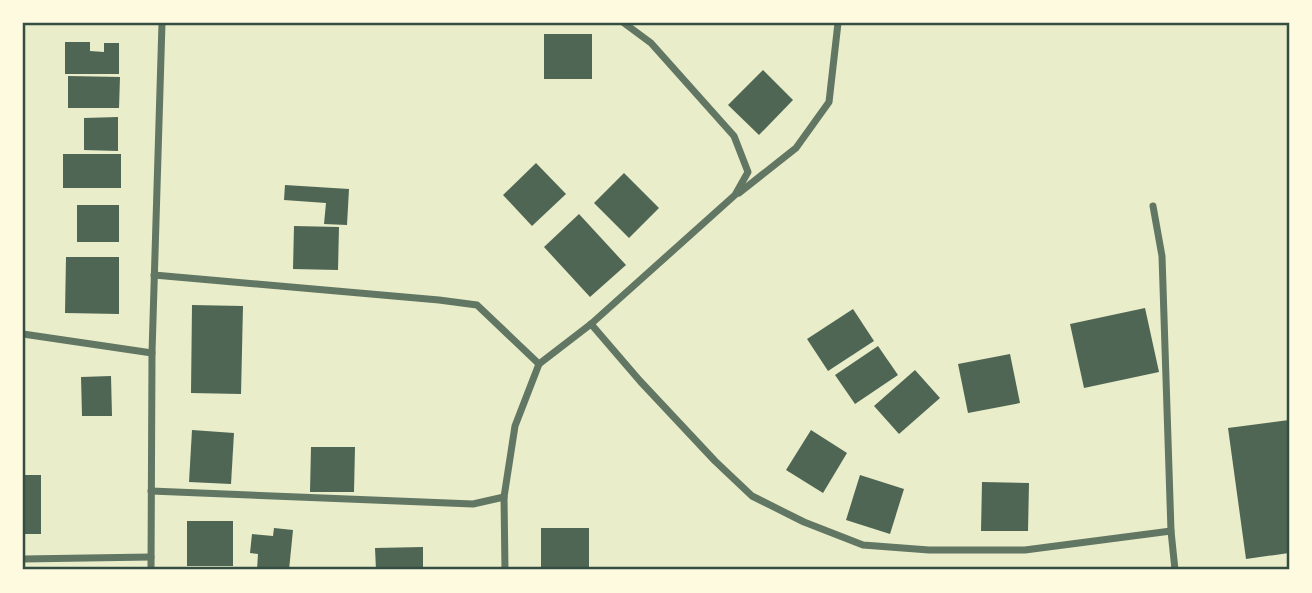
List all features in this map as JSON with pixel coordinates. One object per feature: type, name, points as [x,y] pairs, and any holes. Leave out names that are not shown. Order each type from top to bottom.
[{"type":"street","points":[[151,570],[152,353],[162,23]]},
{"type":"street","points":[[624,23],[651,43],[734,136],[748,172],[736,195]]},
{"type":"street","points":[[505,570],[504,497],[515,426],[539,364],[591,324],[736,195],[796,148],[829,102],[838,23]]},
{"type":"street","points":[[1153,206],[1162,256],[1171,531],[1175,570]]},
{"type":"street","points":[[154,275],[477,305],[539,364]]},
{"type":"street","points":[[591,324],[649,391],[752,496],[804,522],[863,545],[929,550],[1025,550],[1171,531]]},
{"type":"street","points":[[23,334],[152,353]]},
{"type":"street","points":[[151,491],[473,503],[504,497]]},
{"type":"street","points":[[23,559],[151,557]]},
{"type":"building","points":[[544,34],[592,34],[592,79],[544,79]]},
{"type":"building","points":[[65,42],[90,42],[90,51],[104,52],[104,43],[119,43],[119,74],[65,74]]},
{"type":"building","points":[[763,70],[793,100],[759,135],[728,105]]},
{"type":"building","points":[[68,76],[120,77],[119,108],[68,108]]},
{"type":"building","points":[[118,117],[118,151],[84,150],[84,118]]},
{"type":"building","points":[[63,154],[121,154],[121,188],[63,188]]},
{"type":"building","points":[[536,163],[566,194],[532,226],[503,195]]},
{"type":"building","points":[[624,173],[659,208],[629,238],[594,203]]},
{"type":"building","points":[[285,185],[349,189],[347,225],[324,224],[326,203],[284,200]]},
{"type":"building","points":[[77,205],[119,205],[119,242],[77,242]]},
{"type":"building","points":[[579,214],[626,265],[590,297],[544,247]]},
{"type":"building","points":[[294,226],[339,227],[338,270],[293,269]]},
{"type":"building","points":[[66,257],[119,257],[119,314],[65,313]]},
{"type":"building","points":[[192,305],[243,306],[241,394],[191,393]]},
{"type":"building","points":[[1145,308],[1159,372],[1084,388],[1070,324]]},
{"type":"building","points":[[853,309],[874,341],[828,371],[807,339]]},
{"type":"building","points":[[878,346],[898,375],[855,404],[835,375]]},
{"type":"building","points":[[1010,354],[1020,403],[968,413],[958,364]]},
{"type":"building","points":[[915,370],[940,398],[899,434],[874,406]]},
{"type":"building","points":[[111,376],[112,416],[82,416],[81,377]]},
{"type":"building","points":[[1289,420],[1289,553],[1246,559],[1228,428]]},
{"type":"building","points":[[192,430],[234,433],[231,484],[189,482]]},
{"type":"building","points":[[811,430],[847,453],[823,493],[786,470]]},
{"type":"building","points":[[311,447],[355,447],[354,492],[310,492]]},
{"type":"building","points":[[23,475],[41,475],[41,534],[23,534]]},
{"type":"building","points":[[860,475],[904,489],[890,534],[846,520]]},
{"type":"building","points":[[982,482],[1029,483],[1028,531],[981,531]]},
{"type":"building","points":[[187,521],[233,521],[233,566],[187,566]]},
{"type":"building","points":[[274,528],[293,530],[289,570],[257,570],[258,554],[250,553],[252,534],[273,536]]},
{"type":"building","points":[[541,528],[589,528],[589,570],[541,570]]},
{"type":"building","points":[[423,547],[423,570],[376,570],[375,548]]}]
